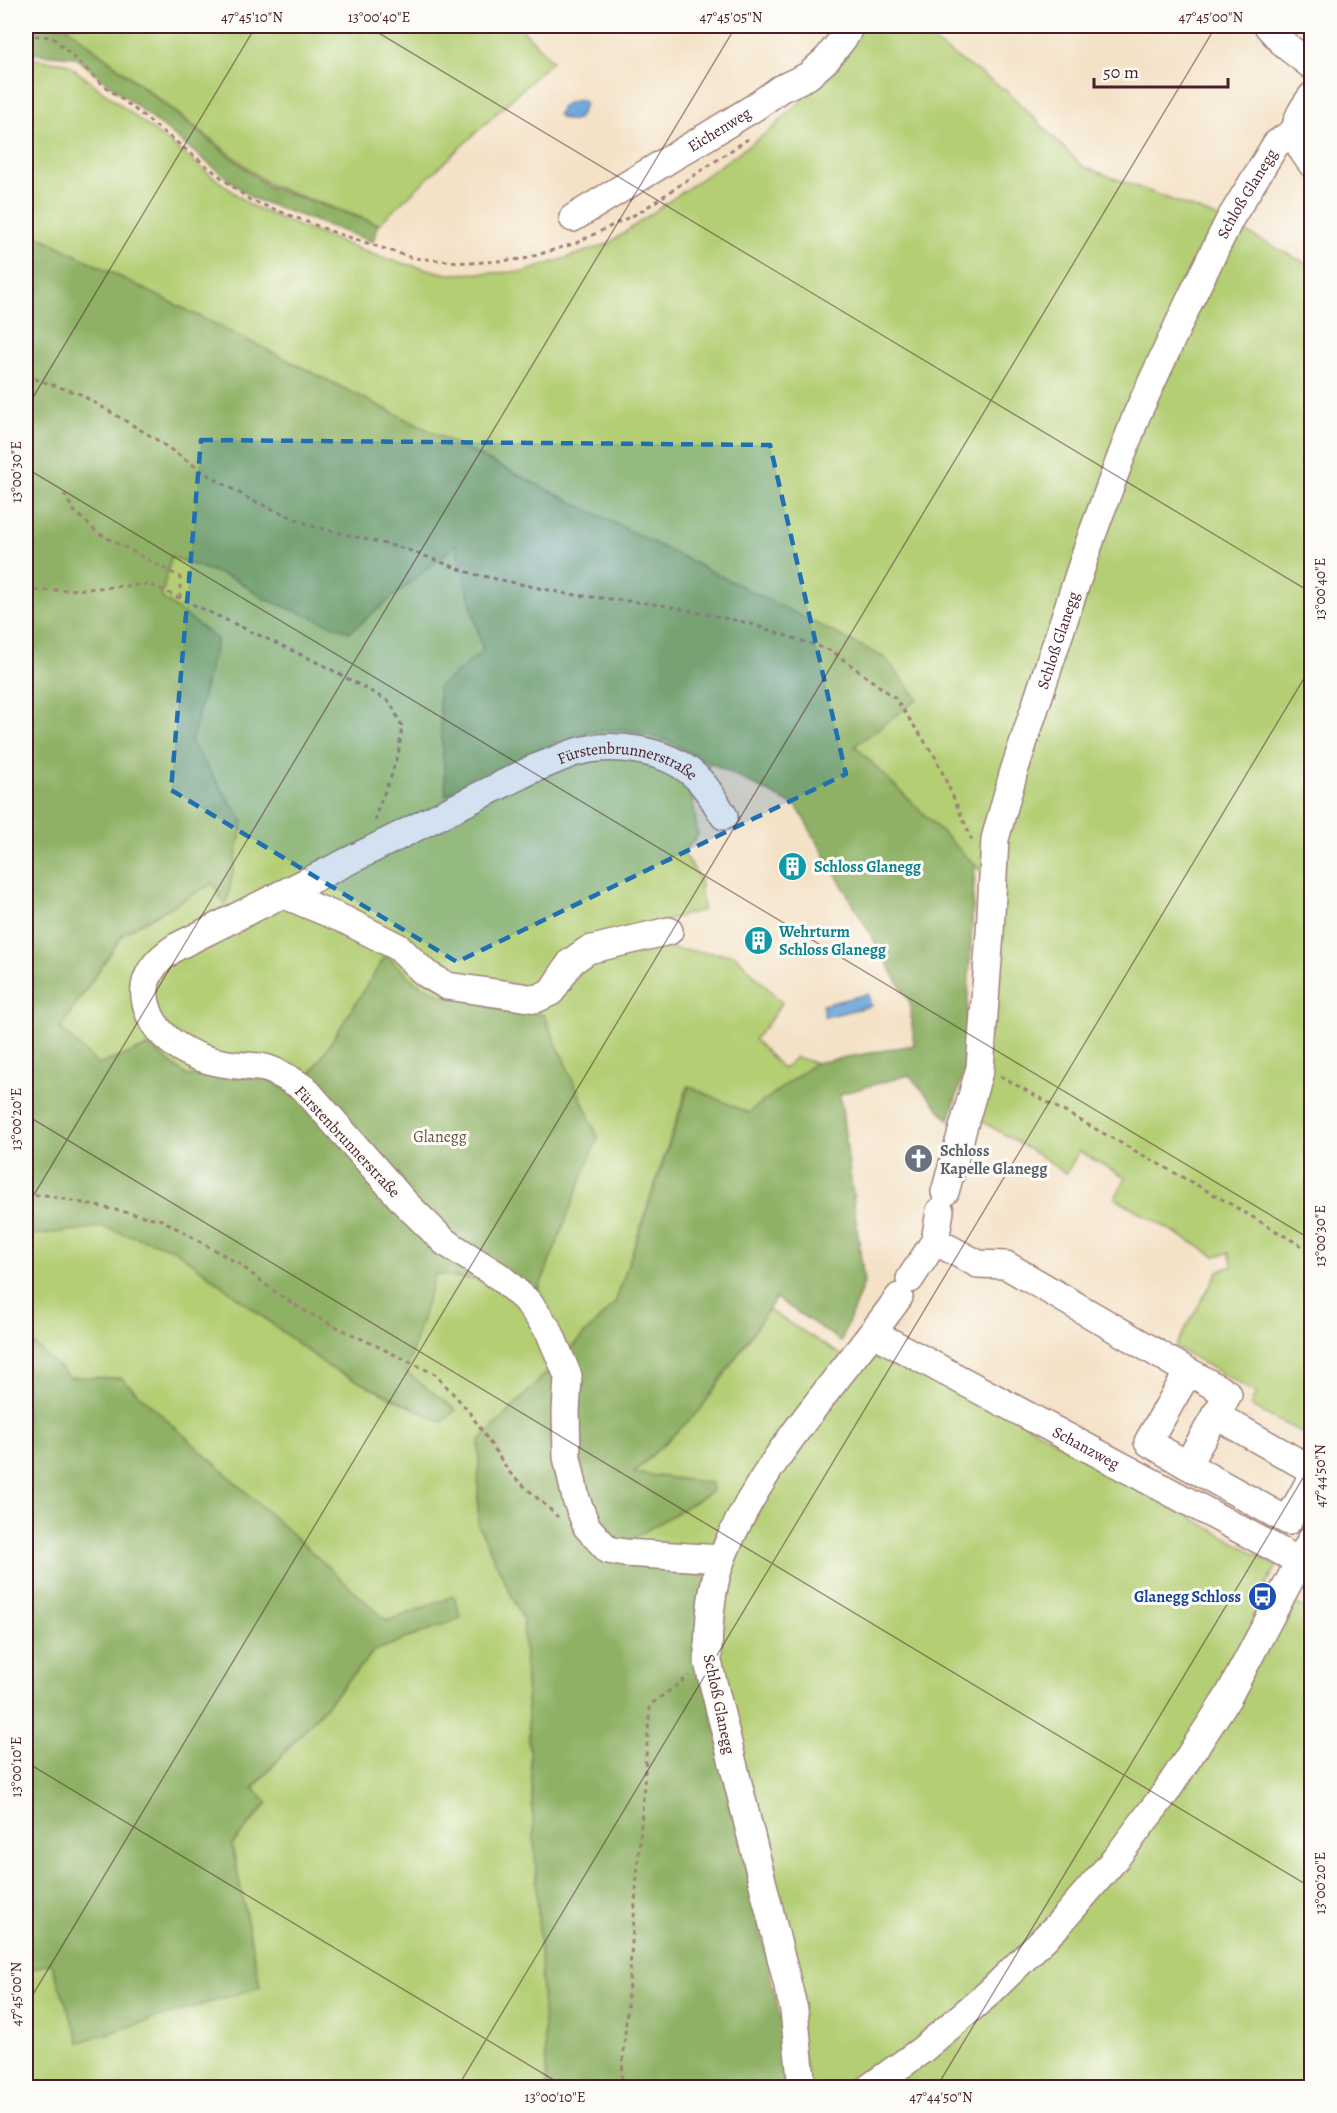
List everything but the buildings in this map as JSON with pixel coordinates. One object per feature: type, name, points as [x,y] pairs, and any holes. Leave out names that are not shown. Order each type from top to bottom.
[{"type":"street","name":"Eichenweg","points":[[573,218],[755,107],[780,89],[808,76],[827,59],[850,26]]},
{"type":"street","points":[[1268,26],[1285,45],[1311,66]]},
{"type":"street","points":[[1311,96],[1299,113],[1294,131],[1302,152],[1311,164]]},
{"type":"street","name":"Schloß Glanegg","points":[[802,2088],[794,2010],[708,1662],[708,1628],[722,1560],[749,1504],[791,1439],[873,1333],[935,1241],[942,1201],[980,1068],[995,839],[1014,771],[1092,535],[1137,414],[1230,219],[1276,144],[1294,131]]},
{"type":"street","name":"Fürstenbrunnerstraße","points":[[722,1560],[608,1550],[587,1527],[576,1499],[567,1457],[568,1376],[549,1331],[528,1302],[500,1277],[445,1242],[406,1204],[305,1089],[288,1078],[267,1069],[226,1064],[203,1058],[177,1047],[161,1035],[150,1018],[145,999],[150,971],[161,957],[176,947],[533,769],[577,752],[619,747],[657,753],[693,773],[706,787],[724,816]]},
{"type":"street","points":[[282,894],[345,920],[398,947],[425,973],[447,986],[536,999],[551,992],[570,962],[588,950],[669,931]]},
{"type":"street","points":[[935,1241],[978,1264],[1006,1265],[1228,1394],[1215,1415],[1175,1467]]},
{"type":"street","name":"Schanzweg","points":[[873,1333],[1305,1550]]},
{"type":"street","points":[[1174,1363],[1148,1442],[1175,1467],[1288,1521],[1311,1477]]},
{"type":"street","points":[[1215,1415],[1311,1470]]},
{"type":"street","points":[[868,2088],[922,2050],[990,1992],[1058,1925],[1116,1858],[1166,1792],[1228,1697],[1305,1550]]},
{"type":"path","points":[[26,35],[52,37],[100,82],[250,200],[413,258],[471,263],[524,259],[576,243],[640,212],[756,134]]},
{"type":"path","points":[[26,376],[80,394],[253,501],[315,527],[406,549],[473,574],[567,594],[662,605],[748,623],[832,651],[895,698],[936,758],[974,845]]},
{"type":"path","points":[[64,494],[74,510],[98,533],[180,577],[180,599]]},
{"type":"path","points":[[26,591],[77,590],[149,584],[323,665],[390,702],[402,726],[399,750],[378,808],[369,850]]},
{"type":"path","points":[[980,1068],[987,1069],[1220,1198],[1311,1252]]},
{"type":"path","points":[[26,1196],[45,1195],[162,1220],[239,1264],[278,1294],[308,1313],[435,1374],[468,1410],[510,1473],[562,1520]]},
{"type":"path","points":[[621,2088],[650,1705],[708,1662]]},
{"type":"highlighted area","points":[[201,440],[770,445],[846,774],[457,962],[171,790]]},
{"type":"green space","points":[[26,26],[65,26],[269,187],[378,224],[373,242],[252,198],[75,57],[26,53]]},
{"type":"green space","points":[[65,26],[519,26],[552,61],[379,224],[270,185]]},
{"type":"green space","points":[[860,26],[896,26],[928,38],[1008,92],[1082,166],[1219,218],[1311,266],[1312,1430],[1308,1436],[1250,1406],[1256,1393],[1175,1347],[1219,1270],[1233,1266],[1229,1253],[1215,1256],[1115,1198],[1126,1178],[1079,1151],[1066,1174],[1044,1158],[975,1117],[1001,891],[855,746],[885,658],[26,230],[26,58],[66,63],[250,205],[298,226],[385,259],[448,274],[524,272],[608,244],[772,129],[832,70]]},
{"type":"green space","name":"Glanegg","points":[[26,230],[885,658],[918,699],[855,746],[975,865],[964,1072],[949,1120],[909,1075],[840,1094],[864,1283],[841,1341],[776,1298],[700,1410],[633,1473],[711,1483],[713,1491],[624,1544],[714,1564],[701,1664],[794,2087],[547,2087],[523,1620],[478,1524],[479,1442],[615,1303],[689,1086],[748,1113],[815,1063],[914,1045],[910,1003],[797,807],[666,740],[624,729],[573,734],[446,796],[438,687],[483,651],[456,545],[350,632],[265,599],[235,579],[171,557],[161,597],[217,639],[191,743],[243,821],[226,907],[213,883],[124,933],[60,1028],[98,1065],[149,1046],[187,1076],[267,1078],[297,1096],[386,955],[416,983],[442,995],[544,1015],[598,1137],[539,1289],[435,1274],[406,1372],[456,1410],[442,1422],[329,1367],[174,1249],[103,1227],[26,1236]]},
{"type":"green space","points":[[456,545],[483,652],[446,795],[573,734],[624,729],[666,740],[710,762],[692,797],[698,835],[683,852],[700,879],[703,910],[631,930],[641,946],[735,955],[782,1003],[754,1039],[783,1069],[796,1057],[815,1063],[748,1113],[688,1086],[615,1303],[479,1442],[478,1524],[523,1620],[547,2087],[26,2087],[26,1971],[51,1962],[260,1987],[232,1845],[268,1803],[253,1789],[374,1651],[461,1617],[454,1596],[387,1622],[121,1378],[69,1377],[26,1337],[26,1236],[103,1227],[174,1249],[329,1367],[442,1422],[455,1410],[406,1372],[435,1274],[539,1289],[442,995],[416,983],[386,956],[297,1096],[267,1078],[187,1076],[149,1046],[98,1065],[60,1028],[124,933],[213,883],[226,906],[243,821],[191,743],[217,640],[161,597],[171,556],[235,579],[265,599],[350,632]]},
{"type":"green space","points":[[768,1310],[843,1356],[714,1564],[624,1544],[711,1483],[633,1473],[700,1410]]},
{"type":"green space","points":[[26,1337],[69,1377],[121,1378],[387,1621],[454,1596],[461,1618],[374,1651],[253,1788],[268,1802],[232,1845],[260,1987],[80,2042],[51,1963],[26,1971]]},
{"type":"green space","points":[[876,1356],[913,1360],[1277,1566],[1265,1586],[1311,1612],[1311,2087],[810,2088],[715,1665],[716,1617],[734,1553],[766,1491],[840,1381]]},
{"type":"water","points":[[583,100],[585,104],[579,118],[572,121],[561,118],[558,114],[568,103]]},
{"type":"water","points":[[868,994],[871,1006],[825,1017],[822,1005]]},
{"type":"place","name":"Schloss Glanegg","points":[[793,866]]},
{"type":"place","name":"Wehrturm Schloss Glanegg","points":[[758,940]]},
{"type":"place","name":"Schloss Kapelle Glanegg","points":[[919,1159]]},
{"type":"place","name":"Glanegg Schloss","points":[[1262,1596]]}]
